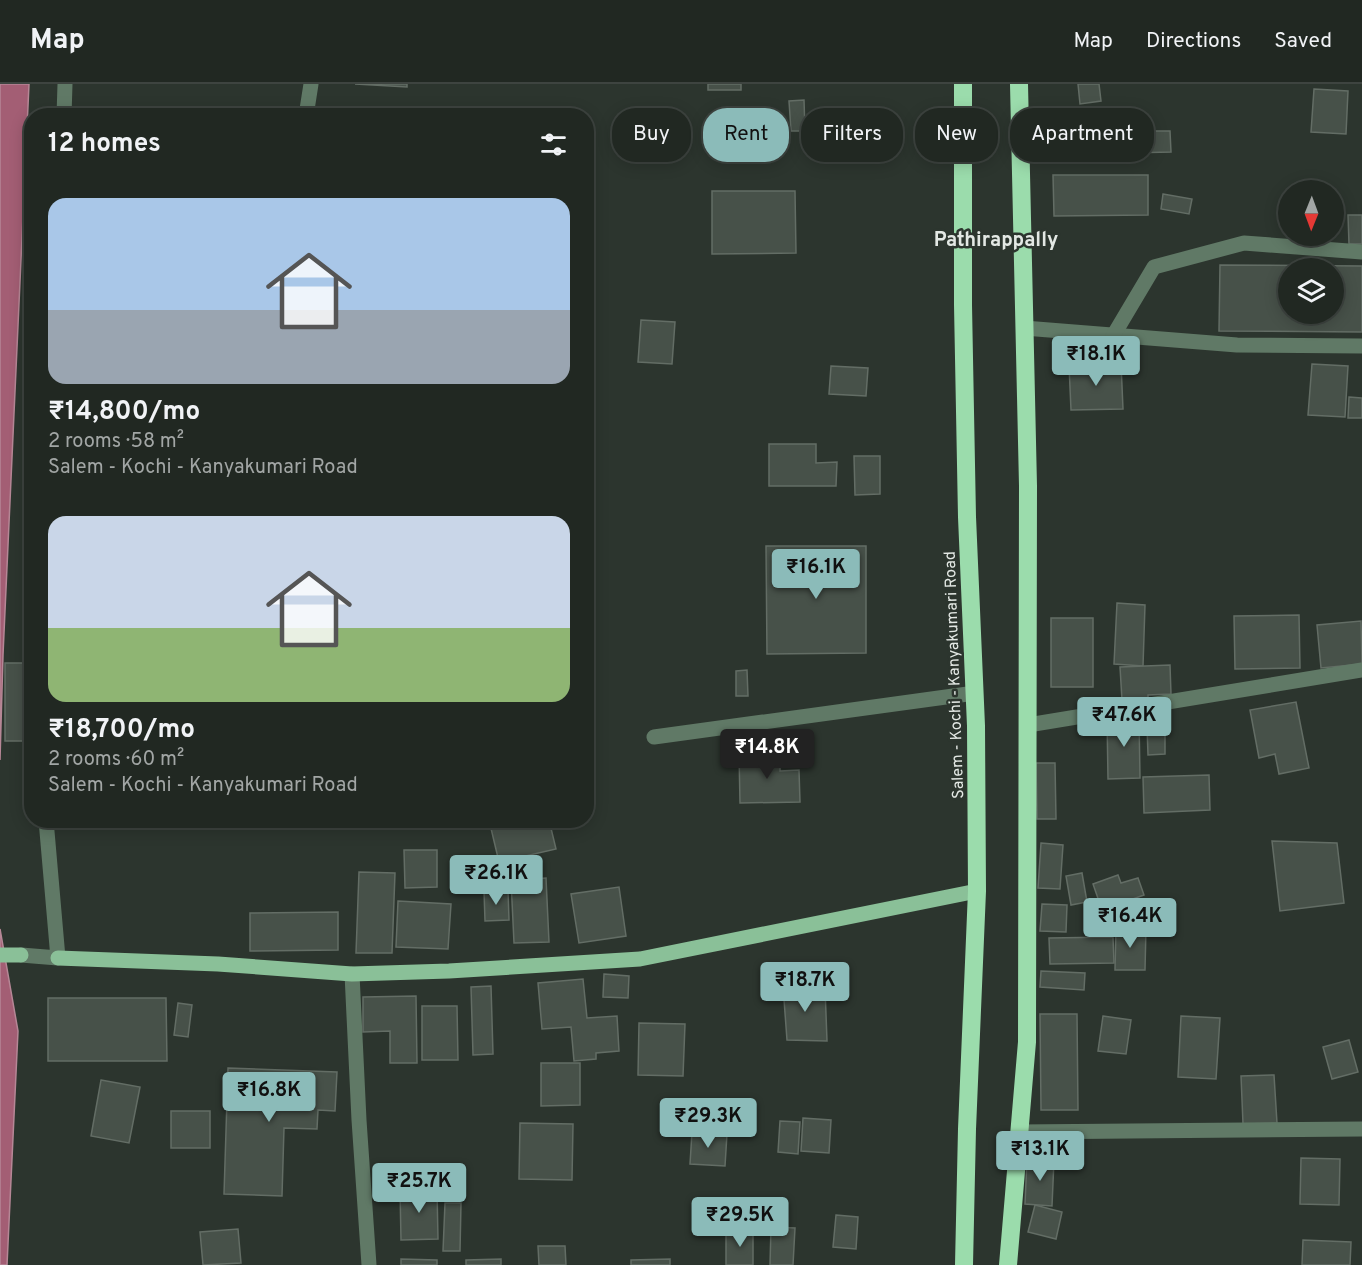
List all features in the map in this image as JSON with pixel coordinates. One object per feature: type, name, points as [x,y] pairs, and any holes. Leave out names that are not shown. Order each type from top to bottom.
[{"type":"highway","name":"Salem - Kochi - Kanyakumari Road","points":[[963,84],[963,305],[967,517],[975,693],[977,891],[964,1265]]},
{"type":"highway","points":[[1008,1265],[1027,1042],[1028,486],[1019,84]]},
{"type":"main road","points":[[58,958],[218,964],[352,974],[449,971],[640,959],[977,891]]},
{"type":"main road","points":[[0,956],[21,956]]},
{"type":"street","points":[[64,108],[65,84]]},
{"type":"street","points":[[307,108],[311,84]]},
{"type":"street","points":[[1113,336],[1154,267],[1244,243],[1362,252]]},
{"type":"street","points":[[1024,328],[1237,345],[1362,346]]},
{"type":"street","points":[[1028,725],[1362,670]]},
{"type":"street","points":[[654,737],[975,693]]},
{"type":"street","points":[[21,956],[58,958],[47,828]]},
{"type":"street","points":[[352,974],[369,1265]]},
{"type":"street","points":[[1019,1132],[1362,1129]]},
{"type":"shaded area","points":[[0,84],[29,84],[28,108],[24,108],[24,194],[0,760]]},
{"type":"shaded area","points":[[0,929],[18,1031],[7,1265],[0,1265]]},
{"type":"building","points":[[355,84],[407,84],[407,87]]},
{"type":"building","points":[[708,84],[741,84],[741,90],[708,90]]},
{"type":"building","points":[[1078,84],[1099,84],[1101,101],[1080,104]]},
{"type":"building","points":[[1314,89],[1348,91],[1346,134],[1311,132]]},
{"type":"building","points":[[804,100],[804,108],[801,108],[801,131],[791,131],[789,101]]},
{"type":"building","points":[[1154,131],[1170,131],[1171,152],[1154,152]]},
{"type":"building","points":[[1053,175],[1148,175],[1148,215],[1054,216]]},
{"type":"building","points":[[712,191],[795,191],[796,253],[712,254]]},
{"type":"building","points":[[1163,194],[1192,199],[1189,214],[1161,209]]},
{"type":"building","points":[[1348,215],[1362,215],[1362,244],[1349,244]]},
{"type":"building","points":[[1220,265],[1278,265],[1278,324],[1344,324],[1344,266],[1362,266],[1362,332],[1219,331]]},
{"type":"building","points":[[641,320],[675,322],[672,364],[638,362]]},
{"type":"building","points":[[1121,363],[1123,409],[1071,410],[1069,365]]},
{"type":"building","points":[[1312,364],[1348,366],[1345,417],[1308,415]]},
{"type":"building","points":[[831,366],[868,368],[866,396],[829,394]]},
{"type":"building","points":[[1349,397],[1362,398],[1362,418],[1348,418]]},
{"type":"building","points":[[769,444],[816,444],[816,463],[837,462],[836,486],[769,486]]},
{"type":"building","points":[[854,456],[880,456],[880,494],[855,495]]},
{"type":"building","points":[[766,546],[866,546],[866,653],[767,654]]},
{"type":"building","points":[[1117,603],[1145,605],[1143,666],[1114,664]]},
{"type":"building","points":[[1299,615],[1300,668],[1235,669],[1234,616]]},
{"type":"building","points":[[1051,618],[1093,618],[1093,687],[1051,687]]},
{"type":"building","points":[[1361,621],[1362,664],[1321,668],[1317,625]]},
{"type":"building","points":[[5,663],[24,663],[24,741],[5,741]]},
{"type":"building","points":[[1170,665],[1171,694],[1148,695],[1148,699],[1122,700],[1120,667]]},
{"type":"building","points":[[747,670],[748,696],[736,696],[736,671]]},
{"type":"building","points":[[1296,702],[1309,768],[1279,774],[1275,754],[1259,758],[1250,710]]},
{"type":"building","points":[[1139,716],[1140,778],[1108,779],[1107,717]]},
{"type":"building","points":[[1147,726],[1165,726],[1165,754],[1148,755]]},
{"type":"building","points":[[780,752],[780,771],[799,770],[800,802],[740,803],[739,753]]},
{"type":"building","points":[[1036,763],[1055,763],[1056,819],[1037,819]]},
{"type":"building","points":[[1209,775],[1210,810],[1144,813],[1143,777]]},
{"type":"building","points":[[491,828],[551,828],[556,849],[499,862]]},
{"type":"building","points":[[1272,841],[1337,843],[1344,903],[1280,911]]},
{"type":"building","points":[[1041,843],[1063,845],[1060,889],[1038,888]]},
{"type":"building","points":[[404,850],[437,850],[437,887],[405,888]]},
{"type":"building","points":[[359,872],[395,873],[392,953],[356,953]]},
{"type":"building","points":[[1082,873],[1087,902],[1071,905],[1066,876]]},
{"type":"building","points":[[1118,875],[1121,883],[1138,878],[1144,895],[1102,910],[1093,884]]},
{"type":"building","points":[[546,878],[549,942],[514,943],[511,880]]},
{"type":"building","points":[[619,887],[626,936],[579,943],[571,894]]},
{"type":"building","points":[[508,890],[509,920],[485,921],[484,891]]},
{"type":"building","points":[[398,901],[451,904],[448,949],[396,947]]},
{"type":"building","points":[[1042,904],[1067,905],[1066,932],[1040,931]]},
{"type":"building","points":[[338,912],[338,950],[250,951],[250,913]]},
{"type":"building","points":[[1116,927],[1146,928],[1145,970],[1115,970]]},
{"type":"building","points":[[1113,937],[1114,963],[1050,964],[1049,938]]},
{"type":"building","points":[[1041,971],[1085,973],[1084,990],[1040,987]]},
{"type":"building","points":[[604,974],[629,976],[628,998],[603,997]]},
{"type":"building","points":[[583,979],[587,1018],[617,1016],[619,1051],[596,1053],[596,1059],[574,1061],[571,1027],[542,1029],[538,983]]},
{"type":"building","points":[[491,986],[493,1054],[473,1055],[471,987]]},
{"type":"building","points":[[783,986],[825,987],[827,1041],[787,1040]]},
{"type":"building","points":[[416,996],[417,1063],[390,1063],[390,1031],[363,1032],[363,997]]},
{"type":"building","points":[[48,998],[166,998],[167,1061],[48,1061]]},
{"type":"building","points":[[178,1003],[192,1005],[188,1037],[174,1035]]},
{"type":"building","points":[[422,1006],[457,1006],[458,1060],[422,1060]]},
{"type":"building","points":[[1040,1014],[1077,1014],[1078,1110],[1041,1110]]},
{"type":"building","points":[[1103,1016],[1131,1020],[1126,1054],[1098,1051]]},
{"type":"building","points":[[1181,1016],[1220,1018],[1216,1079],[1178,1077]]},
{"type":"building","points":[[639,1023],[685,1024],[683,1076],[638,1075]]},
{"type":"building","points":[[1349,1040],[1358,1072],[1332,1079],[1323,1047]]},
{"type":"building","points":[[541,1063],[580,1063],[580,1105],[541,1106]]},
{"type":"building","points":[[228,1068],[337,1072],[335,1111],[318,1110],[317,1129],[284,1128],[282,1196],[224,1194]]},
{"type":"building","points":[[1274,1075],[1277,1123],[1243,1124],[1241,1076]]},
{"type":"building","points":[[101,1080],[140,1087],[129,1143],[91,1136]]},
{"type":"building","points":[[171,1111],[210,1111],[210,1148],[171,1148]]},
{"type":"building","points":[[803,1118],[831,1120],[829,1153],[801,1151]]},
{"type":"building","points":[[780,1121],[800,1122],[798,1154],[778,1152]]},
{"type":"building","points":[[520,1123],[573,1124],[572,1180],[519,1179]]},
{"type":"building","points":[[692,1132],[727,1134],[725,1166],[690,1164]]},
{"type":"building","points":[[1301,1158],[1340,1159],[1339,1205],[1300,1204]]},
{"type":"building","points":[[1027,1159],[1054,1160],[1052,1206],[1025,1204]]},
{"type":"building","points":[[400,1189],[437,1189],[438,1239],[401,1240]]},
{"type":"building","points":[[445,1203],[461,1203],[460,1251],[443,1251]]},
{"type":"building","points":[[1035,1205],[1062,1212],[1056,1239],[1028,1232]]},
{"type":"building","points":[[836,1215],[858,1217],[856,1249],[833,1247]]},
{"type":"building","points":[[771,1227],[795,1228],[793,1265],[770,1265]]},
{"type":"building","points":[[238,1229],[241,1263],[203,1265],[200,1232]]},
{"type":"building","points":[[726,1230],[753,1230],[753,1265],[726,1265]]},
{"type":"building","points":[[1303,1240],[1351,1242],[1350,1265],[1302,1265]]},
{"type":"building","points":[[538,1246],[565,1246],[566,1265],[539,1265]]},
{"type":"building","points":[[401,1259],[437,1260],[437,1265],[401,1265]]},
{"type":"building","points":[[501,1259],[501,1265],[466,1265],[466,1260]]},
{"type":"building","points":[[670,1259],[670,1265],[631,1265],[631,1260]]},
{"type":"district","name":"Pathirappally","points":[[996,239]]}]
